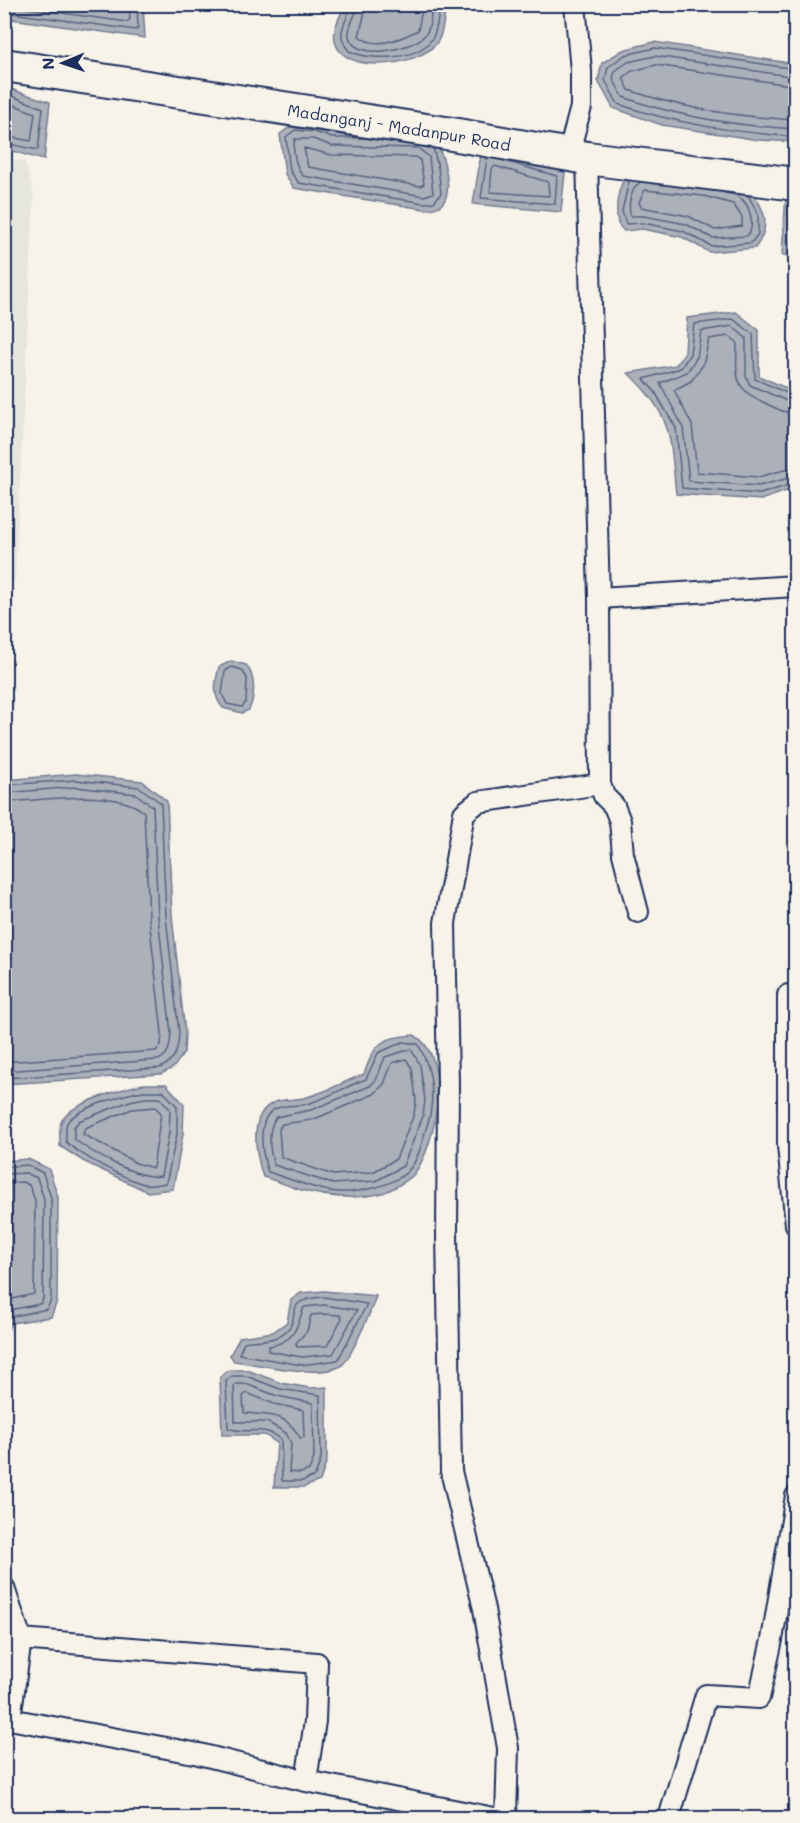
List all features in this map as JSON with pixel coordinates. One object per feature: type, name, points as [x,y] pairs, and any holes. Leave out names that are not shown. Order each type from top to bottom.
[{"type":"main road","name":"Madanganj - Madanpur Road","points":[[4,65],[578,155],[795,184]]},
{"type":"street","points":[[575,4],[581,70],[578,155],[599,598],[600,784],[604,796],[614,806],[620,821],[623,854],[638,912]]},
{"type":"street","points":[[599,598],[795,585]]},
{"type":"street","points":[[506,1818],[508,1748],[484,1609],[451,1471],[445,923],[464,813],[478,802],[600,784]]},
{"type":"street","points":[[795,995],[788,995],[788,1146],[795,1225]]},
{"type":"street","points":[[669,1818],[706,1695],[759,1698],[795,1496]]},
{"type":"street","points":[[4,1588],[21,1639],[7,1718],[199,1754],[306,1781],[494,1818]]},
{"type":"street","points":[[21,1639],[317,1663],[315,1721],[306,1781]]},
{"type":"shaded area","points":[[5,158],[25,162],[34,196],[15,580],[5,585]]},
{"type":"water","points":[[5,4],[143,5],[145,38],[5,18]]},
{"type":"water","points":[[345,4],[446,5],[440,37],[428,51],[414,58],[377,64],[360,62],[345,56],[336,45],[335,30]]},
{"type":"water","points":[[654,42],[795,64],[795,142],[759,140],[662,125],[613,108],[598,81],[602,63],[623,50]]},
{"type":"water","points":[[4,87],[50,102],[44,160],[5,149]]},
{"type":"water","points":[[295,123],[334,131],[435,142],[442,155],[446,173],[446,198],[438,207],[424,209],[294,188],[285,174],[280,134]]},
{"type":"water","points":[[482,148],[565,172],[561,212],[473,204]]},
{"type":"water","points":[[631,170],[747,185],[762,208],[765,223],[761,239],[755,248],[709,252],[682,237],[642,229],[624,231],[618,224],[617,202],[620,188]]},
{"type":"water","points":[[786,194],[795,195],[795,257],[782,255]]},
{"type":"water","points":[[736,312],[759,330],[759,376],[795,392],[795,488],[761,500],[676,494],[667,428],[654,402],[628,373],[676,365],[685,352],[687,318]]},
{"type":"water","points":[[231,661],[246,665],[252,675],[251,705],[249,710],[242,713],[223,708],[217,699],[216,683],[219,667]]},
{"type":"water","points":[[76,774],[142,781],[167,801],[172,916],[185,1033],[184,1053],[173,1068],[161,1074],[5,1084],[5,780]]},
{"type":"water","points":[[414,1035],[426,1046],[434,1062],[437,1102],[429,1143],[411,1177],[383,1193],[348,1197],[308,1192],[263,1177],[256,1147],[256,1135],[260,1115],[266,1107],[279,1101],[314,1095],[364,1074],[372,1055],[380,1044],[393,1038]]},
{"type":"water","points":[[144,1084],[166,1084],[184,1104],[183,1134],[173,1189],[148,1192],[83,1161],[60,1146],[61,1122],[74,1109],[98,1098]]},
{"type":"water","points":[[28,1159],[49,1169],[58,1197],[57,1301],[51,1317],[11,1323],[5,1337],[5,1161]]},
{"type":"water","points":[[324,1291],[376,1296],[355,1345],[341,1366],[331,1370],[304,1371],[234,1361],[230,1355],[240,1337],[273,1332],[287,1322],[291,1300],[301,1293]]},
{"type":"water","points":[[229,1370],[247,1370],[281,1383],[310,1388],[327,1387],[327,1460],[320,1481],[304,1487],[274,1487],[277,1443],[265,1435],[222,1435],[220,1377]]}]
